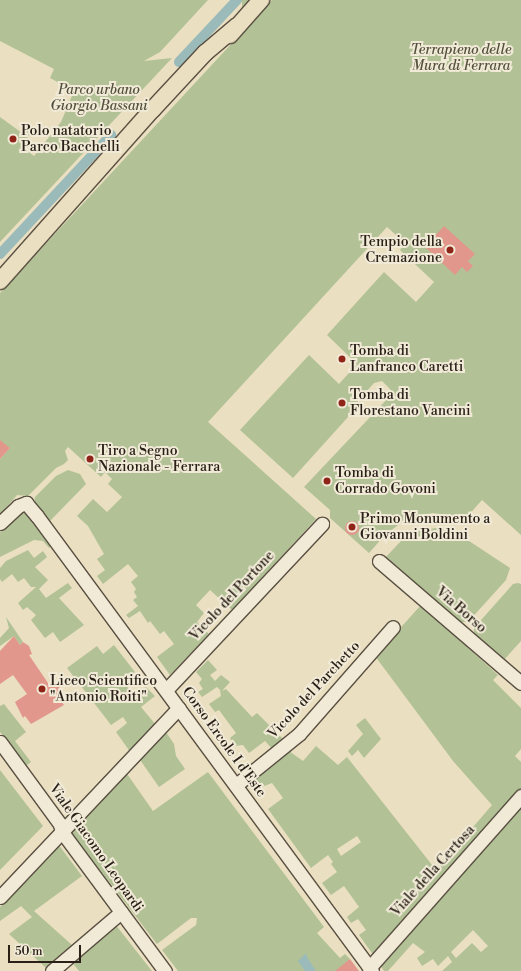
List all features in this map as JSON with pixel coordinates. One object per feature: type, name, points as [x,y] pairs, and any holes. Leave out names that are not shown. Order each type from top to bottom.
[{"type":"main road","points":[[0,281],[71,205],[102,164],[155,113],[206,53],[237,26],[261,0]]},
{"type":"street","name":"Corso Ercole I d'Este","points":[[0,523],[18,506],[26,503],[37,516],[371,969]]},
{"type":"street","name":"Vicolo del Portone","points":[[166,690],[322,524]]},
{"type":"street","name":"Via Borso","points":[[379,561],[521,683]]},
{"type":"street","name":"Vicolo del Parchetto","points":[[236,785],[299,734],[393,627]]},
{"type":"street","points":[[0,897],[179,708]]},
{"type":"street","name":"Viale Giacomo Leopardi","points":[[0,742],[60,824],[62,832],[165,971]]},
{"type":"street","name":"Viale della Certosa","points":[[371,969],[521,796]]},
{"type":"street","points":[[52,971],[121,912]]},
{"type":"green space","name":"Parco urbano Giorgio Bassani","points":[[0,0],[208,0],[160,52],[144,61],[172,58],[0,242],[0,117],[22,133],[25,128],[31,133],[21,146],[34,156],[61,122],[74,91],[50,78],[54,69],[0,41]]},
{"type":"green space","points":[[242,0],[249,0],[249,88],[242,88]]},
{"type":"green space","name":"Terrapieno delle Mura di Ferrara","points":[[272,0],[521,0],[521,535],[482,500],[466,518],[433,513],[407,518],[384,536],[369,553],[330,518],[330,510],[304,487],[390,396],[390,389],[382,381],[374,383],[358,401],[358,406],[293,478],[240,430],[309,355],[339,384],[357,364],[327,335],[384,272],[416,302],[434,282],[400,250],[405,243],[387,227],[208,422],[316,519],[232,610],[210,590],[196,605],[204,613],[197,622],[209,634],[170,675],[157,657],[174,644],[164,631],[160,634],[150,621],[148,623],[140,611],[129,618],[126,615],[138,606],[133,600],[137,597],[134,592],[136,589],[131,582],[138,576],[128,564],[103,584],[97,576],[105,570],[97,559],[104,554],[88,526],[77,516],[93,499],[107,512],[122,497],[108,484],[112,479],[105,472],[101,477],[68,447],[65,451],[68,460],[64,464],[56,468],[28,496],[17,495],[0,515],[0,459],[10,448],[0,442],[0,293]]},
{"type":"green space","points":[[68,470],[80,474],[86,484],[50,521],[34,502],[35,497],[56,476]]},
{"type":"green space","points":[[20,512],[29,512],[52,545],[49,548],[43,541],[34,540],[0,557],[0,532]]},
{"type":"green space","points":[[436,528],[457,533],[510,568],[506,580],[468,622],[459,622],[384,559],[401,541],[418,531]]},
{"type":"green space","points":[[28,550],[34,558],[43,551],[47,557],[35,567],[48,580],[39,589],[46,598],[68,583],[72,588],[59,598],[84,625],[60,642],[53,632],[45,638],[31,620],[36,615],[27,607],[23,610],[18,603],[36,587],[31,587],[24,578],[18,582],[12,574],[2,582],[0,579],[0,568],[6,561]]},
{"type":"green space","points":[[513,584],[521,584],[521,641],[502,662],[474,637],[474,628]]},
{"type":"green space","points":[[421,605],[498,675],[493,680],[521,708],[521,749],[515,756],[521,762],[521,791],[374,956],[359,935],[366,930],[358,919],[351,923],[347,917],[359,907],[344,886],[331,895],[322,883],[337,872],[331,864],[333,862],[328,855],[311,868],[268,809],[283,798],[272,783],[254,790],[248,782],[289,751],[303,761],[316,746],[338,765],[347,757],[436,870],[492,805],[453,761],[375,656]],"holes":[[[357,836],[361,842],[341,856],[337,849]]]},
{"type":"green space","points":[[6,617],[23,642],[20,645],[14,636],[0,646],[0,638],[9,628]]},
{"type":"green space","points":[[114,645],[135,672],[123,681],[134,696],[146,687],[155,696],[141,707],[156,725],[131,753],[116,732],[127,723],[123,717],[111,725],[67,668],[97,646],[103,654]]},
{"type":"green space","points":[[208,660],[217,670],[210,675],[215,681],[221,675],[230,682],[222,691],[226,689],[252,717],[257,713],[285,741],[273,750],[265,741],[249,753],[243,745],[235,746],[230,738],[236,733],[219,710],[215,712],[209,704],[221,696],[220,690],[217,687],[202,697],[198,692],[203,689],[199,683],[202,679],[196,672]]},
{"type":"green space","points":[[4,704],[26,732],[15,741],[31,762],[26,766],[0,732],[0,706]]},
{"type":"green space","points":[[365,718],[381,739],[364,758],[358,750],[352,756],[348,751],[363,734],[356,725]]},
{"type":"green space","points":[[164,729],[174,744],[176,756],[185,769],[159,787],[138,757]]},
{"type":"green space","points":[[0,770],[43,826],[0,870]]},
{"type":"green space","points":[[125,771],[153,811],[208,772],[324,927],[317,933],[340,958],[345,954],[350,959],[339,971],[178,971],[162,950],[196,925],[197,918],[191,918],[157,944],[70,831]]},
{"type":"green space","points":[[521,802],[521,971],[442,971],[452,962],[448,956],[438,966],[433,959],[422,966],[417,958],[425,952],[413,943],[388,971],[384,971],[379,963]],"holes":[[[473,930],[488,946],[481,952],[472,943],[456,958],[451,952]]]},
{"type":"green space","points":[[58,844],[82,876],[34,911],[72,945],[46,968],[9,934],[32,917],[21,906],[0,921],[0,907]]},
{"type":"green space","points":[[115,924],[152,971],[79,971],[71,961]]},
{"type":"water","points":[[306,953],[316,971],[305,971],[298,961]]},
{"type":"building","name":"Tempio della Cremazione","points":[[444,226],[475,254],[468,261],[473,266],[467,272],[462,267],[455,275],[425,247]]},
{"type":"building","points":[[0,440],[10,448],[0,459]]},
{"type":"building","name":"Primo Monumento a Giovanni Boldini","points":[[349,521],[355,521],[359,525],[359,531],[355,535],[349,535],[345,531],[345,525]]},
{"type":"building","name":"Liceo Scientifico \"Antonio Roiti\"","points":[[14,636],[20,645],[23,642],[29,646],[32,654],[29,655],[50,686],[53,682],[59,686],[61,693],[57,696],[64,705],[31,724],[25,716],[23,718],[15,702],[27,694],[13,675],[0,684],[0,651]]},
{"type":"building","points":[[350,959],[359,971],[335,971]]},
{"type":"waterway","points":[[179,62],[237,0]]},
{"type":"waterway","points":[[0,254],[111,135]]},
{"type":"place","name":"Polo natatorio Parco Bacchelli","points":[[13,139]]},
{"type":"place","name":"Tempio della Cremazione","points":[[450,250]]},
{"type":"place","name":"Tomba di Lanfranco Caretti","points":[[342,359]]},
{"type":"place","name":"Tomba di Florestano Vancini","points":[[342,403]]},
{"type":"place","name":"Tiro a Segno Nazionale - Ferrara","points":[[90,459]]},
{"type":"place","name":"Tomba di Corrado Govoni","points":[[327,481]]},
{"type":"place","name":"Primo Monumento a Giovanni Boldini","points":[[352,527]]},
{"type":"place","name":"Liceo Scientifico \"Antonio Roiti\"","points":[[42,689]]}]
